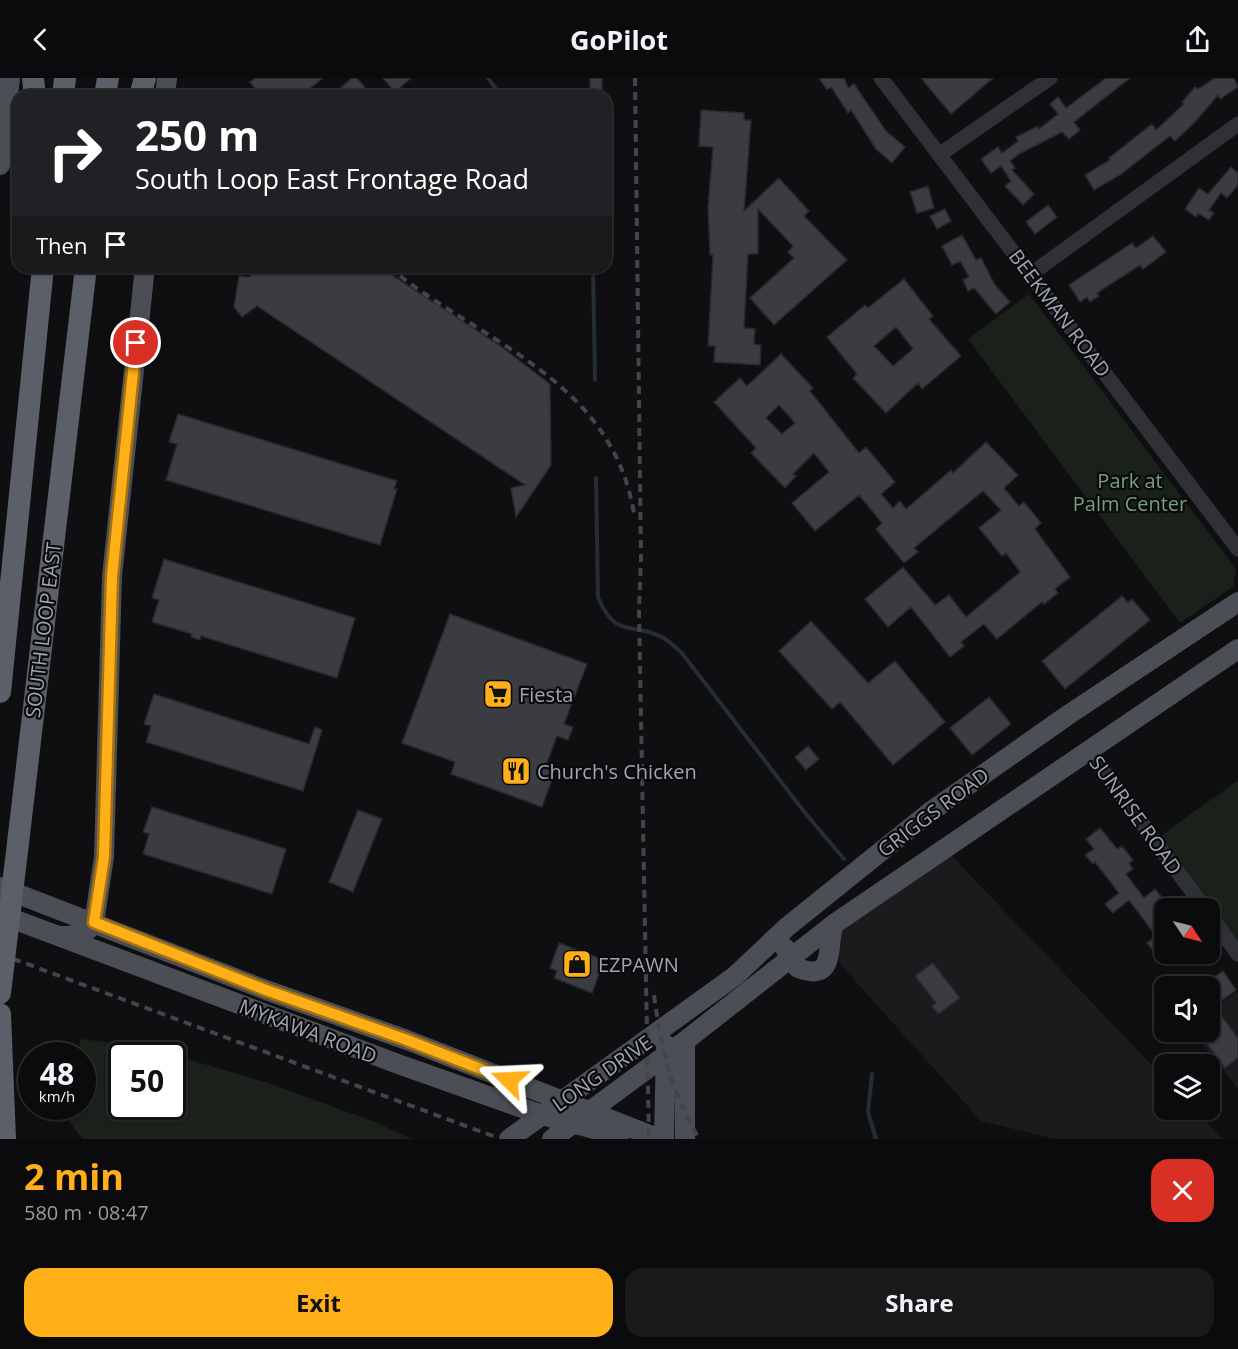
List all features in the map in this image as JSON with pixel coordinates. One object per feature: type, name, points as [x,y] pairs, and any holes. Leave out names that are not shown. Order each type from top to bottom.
[{"type":"highway","name":"SOUTH LOOP EAST","points":[[0,692],[42,273]]},
{"type":"highway","name":"SOUTH LOOP EAST","points":[[0,993],[85,273]]},
{"type":"highway","points":[[79,329],[100,273]]},
{"type":"highway","points":[[0,1014],[3,1040],[5,1139]]},
{"type":"main road","points":[[0,165],[10,78]]},
{"type":"main road","points":[[59,936],[77,936],[88,931],[94,922],[104,857],[112,576],[145,273]]},
{"type":"main road","name":"GRIGGS ROAD","points":[[666,1027],[735,976],[787,927],[974,779],[1238,602]]},
{"type":"main road","name":"GRIGGS ROAD","points":[[666,1053],[686,1041],[834,924],[1238,650]]},
{"type":"main road","name":"MYKAWA ROAD","points":[[0,887],[266,990],[407,1040],[662,1139]]},
{"type":"main road","name":"MYKAWA ROAD","points":[[0,915],[398,1064],[571,1125],[591,1128],[619,1139]]},
{"type":"main road","points":[[787,927],[785,950],[798,969],[806,972],[821,969],[831,953],[834,924]]},
{"type":"main road","points":[[335,1041],[344,1018]]},
{"type":"main road","points":[[662,1139],[666,1027]]},
{"type":"main road","name":"LONG DRIVE","points":[[509,1139],[666,1027]]},
{"type":"main road","points":[[398,1064],[407,1040]]},
{"type":"main road","points":[[685,1139],[686,1041]]},
{"type":"main road","name":"LONG DRIVE","points":[[552,1139],[666,1053]]},
{"type":"street","name":"BEEKMAN ROAD","points":[[881,78],[1238,549]]},
{"type":"street","points":[[939,155],[1050,78]]},
{"type":"street","points":[[1030,274],[1238,124]]},
{"type":"street","name":"SUNRISE ROAD","points":[[1088,750],[1197,898]]},
{"type":"street","points":[[1220,929],[1238,954]]},
{"type":"shaded area","points":[[950,854],[1154,1068],[1154,1120],[1205,1120],[1223,1139],[1056,1139],[981,1121],[839,963],[843,925]]},
{"type":"shaded area","points":[[1238,991],[1238,1089],[1220,1066],[1220,1054],[1210,1054],[1201,1042],[1220,1042],[1220,1005]]},
{"type":"green space","name":"Park at Palm Center","points":[[1029,294],[1236,569],[1233,587],[1180,623],[968,339]]},
{"type":"green space","points":[[1237,781],[1238,943],[1220,918],[1220,898],[1205,898],[1160,836]]},
{"type":"green space","points":[[81,1039],[108,1042],[108,1120],[186,1120],[186,1059],[265,1082],[375,1122],[412,1139],[82,1139],[70,1120],[96,1120],[96,1042],[80,1042]]},
{"type":"building","points":[[255,78],[323,78],[308,90],[256,90],[250,82]]},
{"type":"building","points":[[352,78],[357,78],[367,90],[338,90]]},
{"type":"building","points":[[383,78],[411,78],[397,90],[393,90]]},
{"type":"building","points":[[590,78],[602,78],[602,90],[590,90]]},
{"type":"building","points":[[819,78],[844,78],[848,88],[854,84],[886,131],[905,147],[892,163],[876,149],[851,110],[848,113],[831,87],[827,90]]},
{"type":"building","points":[[921,78],[993,78],[951,114]]},
{"type":"building","points":[[1106,78],[1130,78],[1074,122],[1080,130],[1069,139],[1062,132],[1010,161],[1015,168],[1012,170],[1034,194],[1023,205],[1005,186],[1011,181],[1001,166],[991,173],[981,159],[998,147],[1002,153],[1018,141],[1016,137],[1038,126],[1039,129],[1058,114],[1050,104],[1058,97],[1066,108]]},
{"type":"building","points":[[1215,78],[1234,78],[1238,87],[1220,99],[1218,95],[1175,141],[1170,136],[1120,175],[1094,190],[1085,175],[1110,160],[1109,158],[1152,124],[1156,130],[1184,104],[1182,102],[1195,87],[1198,89]]},
{"type":"building","points":[[701,110],[744,113],[744,120],[751,120],[744,211],[779,178],[809,211],[804,216],[847,260],[774,325],[750,298],[794,258],[788,252],[793,246],[758,209],[758,254],[748,254],[744,328],[755,329],[754,344],[761,345],[760,365],[714,362],[715,346],[708,346],[713,255],[710,255],[708,207],[713,147],[699,146]]},
{"type":"building","points":[[1231,167],[1238,173],[1238,185],[1227,198],[1221,193],[1209,210],[1214,213],[1209,220],[1198,213],[1196,217],[1185,209],[1199,188],[1208,194]]},
{"type":"building","points":[[928,186],[934,208],[917,213],[910,192]]},
{"type":"building","points":[[1048,205],[1057,217],[1035,234],[1026,222]]},
{"type":"building","points":[[945,209],[951,221],[937,229],[930,216]]},
{"type":"building","points":[[962,235],[976,260],[981,258],[995,285],[1010,302],[996,314],[974,288],[968,291],[963,280],[969,277],[960,261],[952,265],[942,246]]},
{"type":"building","points":[[1153,236],[1166,252],[1143,269],[1140,265],[1097,293],[1099,296],[1090,302],[1087,297],[1080,302],[1069,285],[1132,243],[1136,248]]},
{"type":"building","points":[[254,273],[389,273],[499,345],[550,384],[551,465],[516,517],[511,488],[525,485],[257,306],[242,317],[234,307],[239,276],[249,277]]},
{"type":"building","points":[[904,279],[933,316],[929,319],[961,356],[922,389],[918,383],[886,413],[853,378],[857,374],[827,337],[865,305],[868,308]],"holes":[[[896,327],[913,349],[893,366],[874,346]]]},
{"type":"building","points":[[781,354],[813,388],[810,391],[859,453],[866,447],[895,482],[881,494],[893,508],[900,501],[906,509],[951,470],[953,473],[986,442],[1018,475],[1004,488],[1019,506],[1024,502],[1041,523],[1035,529],[1070,577],[1055,589],[1058,593],[1044,604],[1042,602],[997,639],[984,624],[961,642],[964,646],[950,657],[911,607],[888,627],[865,599],[903,567],[935,605],[949,595],[966,617],[1020,572],[1006,553],[1002,556],[979,528],[1001,510],[983,491],[914,548],[918,552],[904,563],[876,529],[882,523],[859,495],[815,531],[792,503],[829,472],[814,453],[793,474],[796,476],[785,488],[751,453],[756,448],[714,402],[740,378],[747,386]],"holes":[[[779,405],[795,423],[782,434],[766,418]]]},
{"type":"building","points":[[178,414],[397,481],[394,489],[397,489],[380,545],[166,480],[177,444],[169,442]]},
{"type":"building","points":[[164,559],[355,618],[337,678],[201,636],[200,640],[191,637],[192,634],[152,622],[159,600],[152,598]]},
{"type":"building","points":[[1122,596],[1128,603],[1132,599],[1150,620],[1065,689],[1042,661]]},
{"type":"building","name":"Fiesta","points":[[450,614],[587,664],[564,724],[573,727],[568,740],[557,736],[545,768],[555,771],[542,807],[451,774],[455,762],[402,743]]},
{"type":"building","points":[[811,621],[868,683],[895,661],[945,722],[893,765],[840,702],[832,709],[779,651]]},
{"type":"building","points":[[154,694],[309,744],[315,727],[322,730],[303,791],[146,742],[151,726],[144,724]]},
{"type":"building","points":[[989,697],[1011,724],[972,755],[950,728]]},
{"type":"building","points":[[808,746],[819,759],[806,770],[795,757]]},
{"type":"building","points":[[152,807],[286,849],[272,894],[143,854],[149,834],[143,832]]},
{"type":"building","points":[[358,810],[382,819],[353,892],[329,882]]},
{"type":"building","points":[[1100,828],[1117,849],[1122,846],[1133,860],[1129,863],[1133,869],[1126,874],[1144,898],[1155,889],[1162,898],[1154,898],[1154,933],[1129,900],[1113,913],[1105,904],[1119,893],[1095,862],[1093,864],[1085,855],[1094,849],[1086,839]]},
{"type":"building","points":[[1154,938],[1154,952],[1147,943]]},
{"type":"building","name":"EZPAWN","points":[[559,943],[604,960],[592,993],[554,978],[557,971],[550,968]]},
{"type":"building","points":[[933,963],[960,998],[938,1014],[932,1006],[936,1003],[915,976]]},
{"type":"building","points":[[1223,971],[1236,990],[1220,1002],[1220,976],[1216,976]]},
{"type":"building","points":[[1220,1014],[1238,1038],[1238,1058],[1225,1068],[1220,1061],[1220,1054],[1214,1054],[1206,1042],[1220,1042]]},
{"type":"waterway","points":[[488,78],[497,90]]},
{"type":"waterway","points":[[593,273],[595,380]]},
{"type":"waterway","points":[[596,478],[598,597],[605,610],[618,624],[651,632],[670,642],[681,652],[806,814],[844,859]]},
{"type":"waterway","points":[[872,1074],[868,1112],[876,1139]]},
{"type":"railway","points":[[635,78],[641,558],[639,612],[649,1139]]},
{"type":"railway","points":[[397,273],[538,368],[571,396],[600,429],[621,467],[634,514]]},
{"type":"railway","points":[[0,954],[501,1139]]},
{"type":"railway","points":[[654,995],[660,1035],[669,1070],[681,1103],[699,1139]]},
{"type":"place","name":"Fiesta","points":[[498,694]]},
{"type":"place","name":"Church's Chicken","points":[[516,771]]},
{"type":"place","name":"EZPAWN","points":[[577,964]]},
{"type":"route","points":[[136,343],[112,576],[104,857],[94,922],[266,990],[407,1040],[509,1080]]}]
